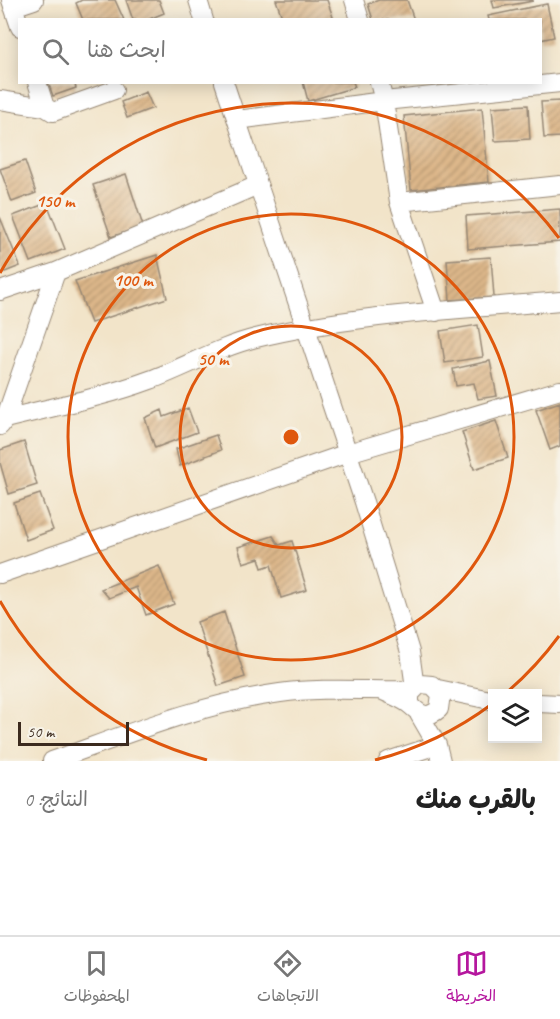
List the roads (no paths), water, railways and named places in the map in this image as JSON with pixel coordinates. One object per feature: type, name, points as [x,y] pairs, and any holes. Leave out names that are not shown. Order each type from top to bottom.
[{"type":"street","points":[[18,21],[12,4],[34,0]]},
{"type":"street","points":[[198,0],[203,18]]},
{"type":"street","points":[[354,0],[359,18]]},
{"type":"street","points":[[237,120],[384,101],[560,83]]},
{"type":"street","points":[[39,84],[45,107]]},
{"type":"street","points":[[225,84],[348,453],[426,698],[439,753],[388,761]]},
{"type":"street","points":[[380,84],[399,202],[436,312]]},
{"type":"street","points":[[0,100],[45,107],[53,112],[64,110],[114,90]]},
{"type":"street","points":[[0,291],[56,272],[258,185]]},
{"type":"street","points":[[399,202],[560,185]]},
{"type":"street","points":[[2,422],[56,272]]},
{"type":"street","points":[[2,422],[151,380],[191,361],[254,338],[306,327],[560,301]]},
{"type":"street","points":[[0,574],[348,453],[560,390]]},
{"type":"street","points":[[52,761],[168,718],[226,702],[283,692],[381,690],[426,698],[488,701]]},
{"type":"street","points":[[542,703],[560,704]]}]
